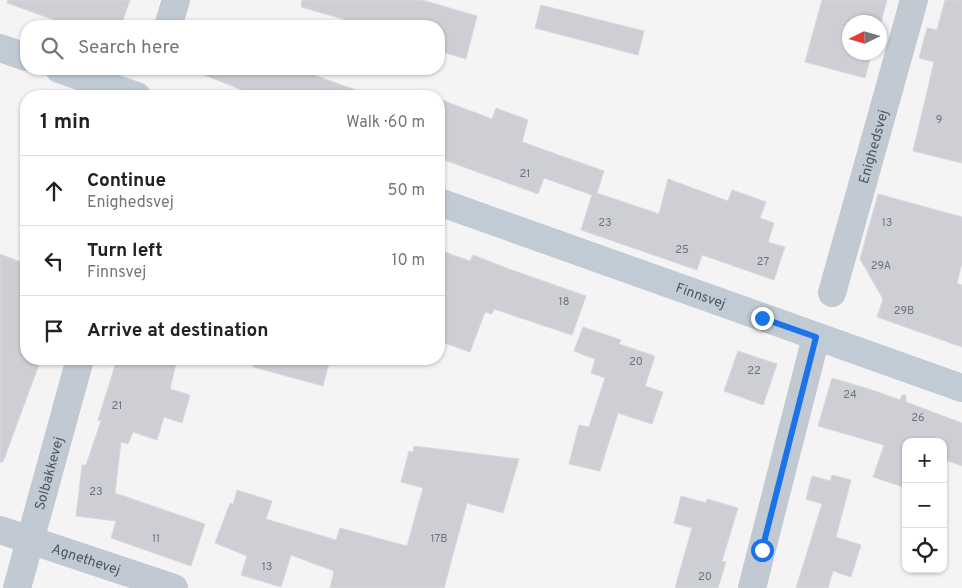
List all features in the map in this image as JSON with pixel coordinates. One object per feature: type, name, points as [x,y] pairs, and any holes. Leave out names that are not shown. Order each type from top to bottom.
[{"type":"street","points":[[170,20],[176,0]]},
{"type":"street","name":"Enighedsvej","points":[[832,293],[914,0]]},
{"type":"street","points":[[0,48],[20,55]]},
{"type":"street","points":[[76,75],[120,90]]},
{"type":"street","name":"Finnsvej","points":[[445,204],[962,388]]},
{"type":"street","points":[[752,588],[816,337]]},
{"type":"street","name":"Solbakkevej","points":[[17,588],[78,365]]},
{"type":"street","name":"Agnethevej","points":[[0,530],[174,588]]},
{"type":"building","points":[[8,0],[130,0],[123,20],[54,20],[7,3]]},
{"type":"building","points":[[302,0],[422,0],[477,16],[466,59],[445,53],[445,20],[346,20],[301,7]]},
{"type":"building","points":[[822,0],[887,0],[883,15],[842,15],[842,60],[870,60],[865,78],[805,62]]},
{"type":"building","points":[[945,0],[962,0],[962,163],[913,151],[934,62],[919,58],[927,28],[937,30]]},
{"type":"building","points":[[541,5],[644,31],[638,55],[535,28]]},
{"type":"building","points":[[204,75],[314,75],[356,90],[242,90]]},
{"type":"building","points":[[445,101],[492,119],[496,108],[528,120],[522,142],[604,171],[597,193],[659,214],[668,179],[728,201],[732,190],[766,202],[760,218],[774,223],[768,242],[785,247],[774,280],[702,255],[697,270],[581,230],[592,195],[544,178],[538,194],[445,160]]},
{"type":"building","points":[[878,194],[962,217],[962,263],[957,283],[962,285],[962,347],[877,317],[883,299],[860,259]]},
{"type":"building","points":[[445,252],[470,261],[473,255],[586,296],[572,335],[494,309],[492,314],[485,312],[470,352],[445,343]]},
{"type":"building","points":[[0,254],[20,262],[20,365],[39,365],[3,462],[0,462]]},
{"type":"building","points":[[583,327],[621,340],[619,344],[655,356],[645,386],[663,392],[652,424],[618,413],[600,471],[569,464],[579,425],[589,427],[605,378],[591,373],[595,359],[574,351]]},
{"type":"building","points":[[738,351],[777,364],[763,405],[724,391]]},
{"type":"building","points":[[115,365],[176,365],[170,389],[190,395],[182,423],[164,417],[157,440],[133,432],[128,444],[121,442],[115,493],[205,524],[191,566],[111,538],[116,521],[76,516],[82,465],[86,465],[101,421],[98,420]]},
{"type":"building","points":[[253,365],[328,365],[323,386],[253,367]]},
{"type":"building","points":[[832,378],[900,400],[902,395],[906,395],[906,402],[962,423],[962,466],[947,460],[947,438],[902,438],[902,487],[873,477],[884,445],[818,426]]},
{"type":"building","points":[[414,446],[519,459],[503,513],[467,503],[444,588],[330,588],[334,571],[291,555],[281,587],[241,575],[247,556],[215,543],[230,503],[233,504],[237,490],[272,501],[266,519],[336,540],[340,528],[407,546],[423,488],[401,482],[409,451],[413,452]]},
{"type":"building","points":[[832,475],[851,480],[836,537],[861,545],[851,577],[833,571],[828,588],[796,588],[822,504],[806,499],[812,476],[830,481]]},
{"type":"building","points":[[681,496],[706,503],[707,499],[738,508],[722,561],[726,562],[718,588],[675,588],[692,528],[674,523]]},
{"type":"route","points":[[762,318],[816,337],[762,550]]}]
